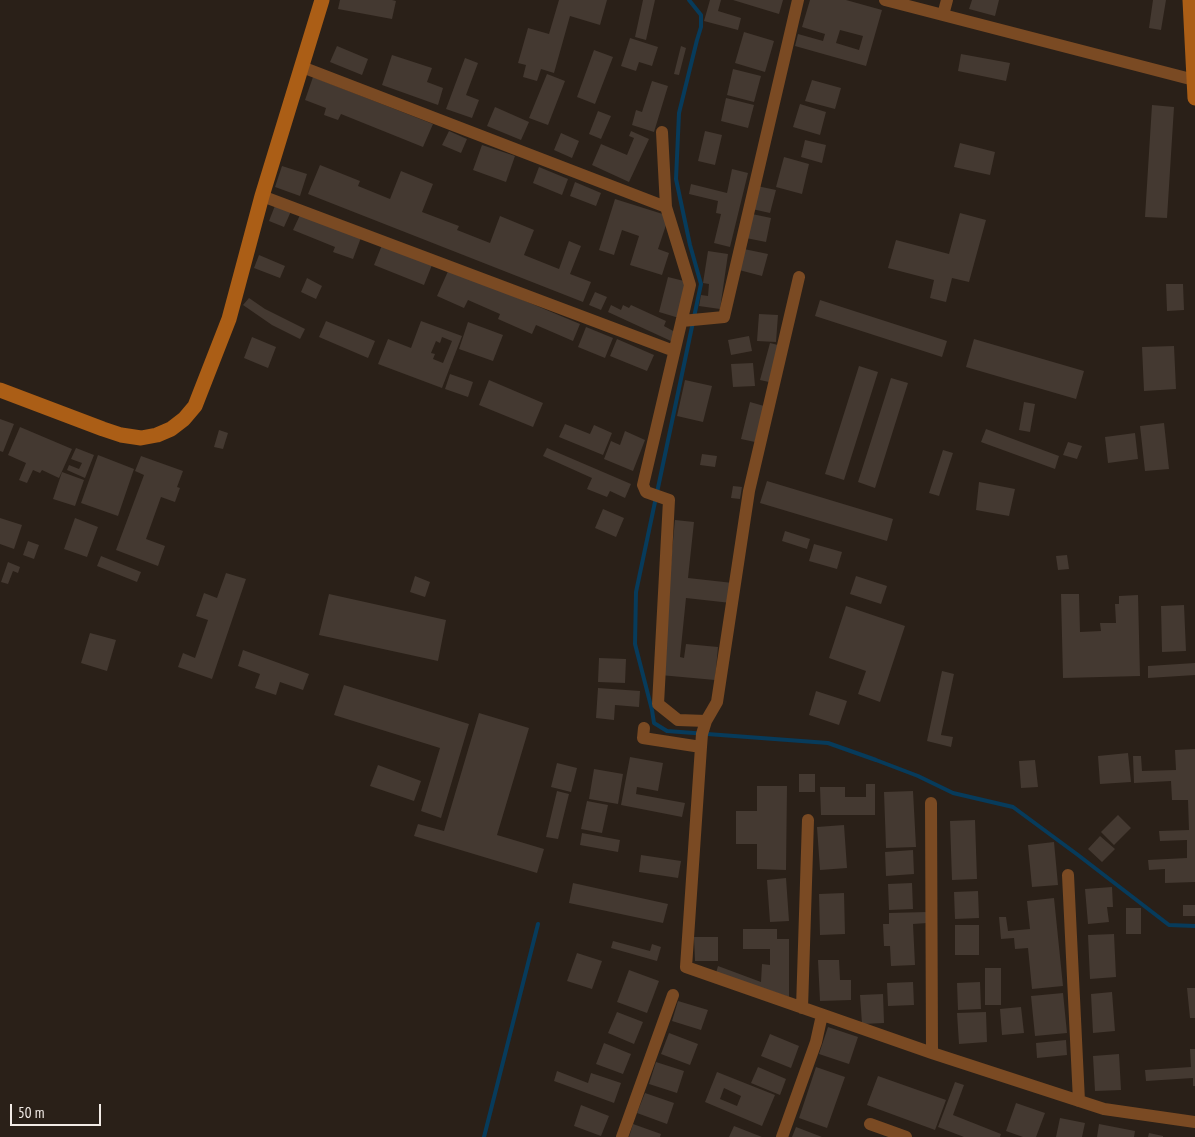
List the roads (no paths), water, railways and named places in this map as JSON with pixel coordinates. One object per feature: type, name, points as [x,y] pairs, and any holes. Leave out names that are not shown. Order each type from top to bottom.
[{"type":"main road","points":[[0,390],[121,435],[141,438],[156,436],[178,424],[195,406],[229,319],[262,196],[322,0]]},
{"type":"main road","points":[[1190,0],[1195,98]]},
{"type":"street","points":[[689,321],[724,317],[798,0]]},
{"type":"street","points":[[884,0],[1194,80]]},
{"type":"street","points":[[943,15],[947,0]]},
{"type":"street","points":[[302,67],[666,207]]},
{"type":"street","points":[[662,132],[666,207],[690,285],[689,321],[674,351],[643,484],[646,492],[670,500],[658,704],[678,720],[706,721]]},
{"type":"street","points":[[262,196],[674,351]]},
{"type":"street","points":[[799,277],[749,491],[717,702],[706,721],[702,734],[686,967],[932,1053],[1104,1109],[1195,1122]]},
{"type":"street","points":[[644,728],[643,738],[701,747]]},
{"type":"street","points":[[931,803],[932,1053]]},
{"type":"street","points":[[802,1008],[808,820]]},
{"type":"street","points":[[1068,875],[1079,1101]]},
{"type":"street","points":[[622,1137],[672,995]]},
{"type":"street","points":[[782,1137],[816,1042],[822,1015]]},
{"type":"street","points":[[870,1124],[906,1137]]},
{"type":"waterway","points":[[689,0],[701,15],[701,27],[679,113],[676,179],[690,245],[701,284],[636,592],[635,644],[654,723],[667,731],[828,743],[918,776],[953,793],[1013,807],[1169,925],[1195,926]]},
{"type":"waterway","points":[[484,1137],[538,924]]}]
